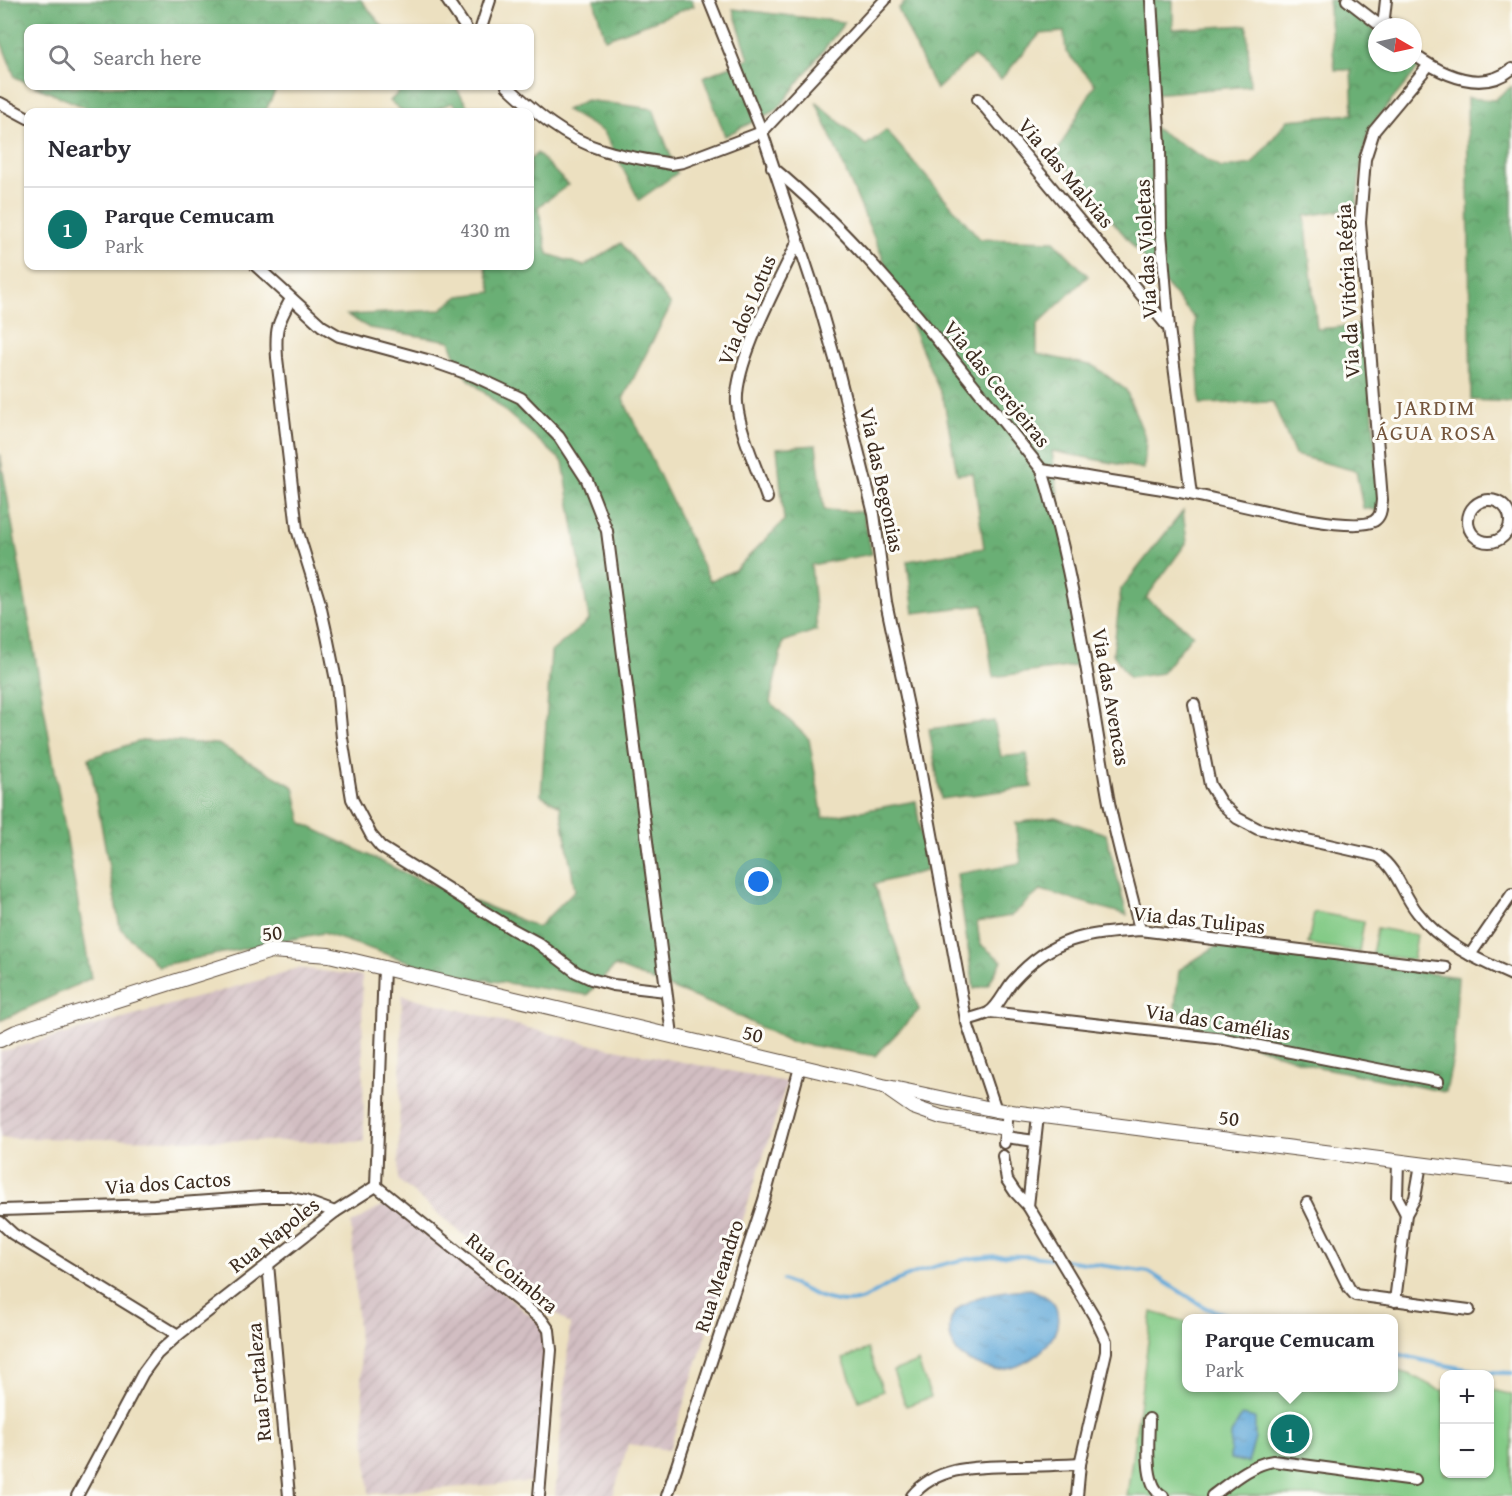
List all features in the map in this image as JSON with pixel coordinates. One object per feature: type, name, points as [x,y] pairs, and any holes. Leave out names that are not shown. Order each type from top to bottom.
[{"type":"main road","name":"50","points":[[0,1040],[16,1032],[271,951],[329,955],[800,1067],[1002,1111],[1512,1176]]},
{"type":"main road","points":[[883,1086],[913,1107],[1005,1136]]},
{"type":"street","points":[[447,0],[463,24]]},
{"type":"street","points":[[482,24],[490,0]]},
{"type":"street","name":"Via das Begonias","points":[[709,0],[762,132],[826,327],[874,514],[886,602],[912,725],[966,1020]]},
{"type":"street","points":[[534,111],[570,137],[603,150],[672,164],[683,162],[762,132],[885,0]]},
{"type":"street","name":"Via das Violetas","points":[[1151,0],[1160,145],[1161,232],[1169,328],[1191,494]]},
{"type":"street","points":[[1347,0],[1371,18]]},
{"type":"street","points":[[1384,18],[1386,0]]},
{"type":"street","points":[[1422,60],[1455,77],[1474,80],[1504,75],[1512,69]]},
{"type":"street","name":"Via da Vitória Régia","points":[[1382,500],[1360,222],[1365,159],[1374,131],[1429,65]]},
{"type":"street","points":[[511,90],[531,108]]},
{"type":"street","name":"Via das Malvias","points":[[978,99],[1169,328]]},
{"type":"street","points":[[0,103],[24,116]]},
{"type":"street","name":"Via das Cerejeiras","points":[[772,167],[803,193],[901,298],[1042,470],[1191,494],[1319,521],[1347,523],[1374,520],[1381,511],[1382,500]]},
{"type":"street","name":"Via dos Lotus","points":[[767,498],[740,420],[737,402],[738,389],[746,358],[798,241]]},
{"type":"street","points":[[260,270],[322,326],[339,336],[368,346],[431,361],[474,376],[521,398],[559,437],[587,480],[607,531],[672,1035]]},
{"type":"street","points":[[291,299],[278,322],[276,336],[297,529],[319,600],[327,636],[352,799],[359,814],[381,848],[538,943],[576,972],[613,985],[666,991]]},
{"type":"street","name":"Via das Avencas","points":[[1042,470],[1054,508],[1069,578],[1109,800],[1140,930]]},
{"type":"street","points":[[1499,502],[1507,510],[1511,524],[1503,537],[1491,542],[1478,539],[1469,528],[1468,520],[1470,513],[1478,503],[1492,500],[1512,502]]},
{"type":"street","points":[[1503,537],[1512,545]]},
{"type":"street","points":[[1194,704],[1210,785],[1221,802],[1237,818],[1268,832],[1378,856],[1386,861],[1394,871],[1415,910],[1427,925],[1441,937],[1470,955],[1512,975]]},
{"type":"street","points":[[1470,955],[1512,894]]},
{"type":"street","name":"Via das Tulipas","points":[[990,1012],[1018,975],[1033,960],[1053,946],[1077,937],[1108,932],[1140,930],[1446,968]]},
{"type":"street","points":[[376,1186],[384,968]]},
{"type":"street","points":[[990,1012],[966,1020],[1002,1111],[1005,1136],[1035,1141]]},
{"type":"street","name":"Via das Camélias","points":[[990,1012],[1224,1039],[1438,1081]]},
{"type":"street","name":"Rua Meandro","points":[[668,1496],[764,1200],[800,1067]]},
{"type":"street","points":[[1028,1206],[1038,1116]]},
{"type":"street","points":[[1003,1156],[1007,1180],[1028,1206],[1094,1316],[1106,1341],[1106,1352],[1080,1464],[1077,1496]]},
{"type":"street","points":[[1398,1161],[1397,1197],[1406,1214]]},
{"type":"street","points":[[1395,1301],[1406,1214],[1415,1198],[1421,1164]]},
{"type":"street","name":"Rua Napoles","points":[[77,1496],[143,1372],[157,1354],[334,1212],[376,1186]]},
{"type":"street","name":"Rua Coimbra","points":[[376,1186],[542,1320],[549,1330],[551,1350],[539,1496]]},
{"type":"street","name":"Via dos Cactos","points":[[1,1211],[287,1197],[334,1212]]},
{"type":"street","points":[[1307,1203],[1352,1293],[1364,1297],[1469,1310]]},
{"type":"street","points":[[0,1222],[13,1234],[178,1335]]},
{"type":"street","name":"Rua Fortaleza","points":[[268,1264],[289,1496]]},
{"type":"street","points":[[1149,1419],[1149,1471],[1152,1486],[1163,1496]]},
{"type":"street","points":[[1212,1496],[1240,1475],[1261,1463],[1273,1461],[1415,1480]]},
{"type":"street","points":[[912,1496],[937,1477],[968,1468],[1080,1464]]},
{"type":"shaded area","points":[[298,968],[362,976],[364,1142],[0,1138],[0,1052]]},
{"type":"shaded area","points":[[402,995],[594,1045],[787,1082],[669,1450],[628,1444],[613,1496],[555,1496],[570,1325],[398,1180]]},
{"type":"shaded area","points":[[391,1201],[549,1331],[540,1481],[369,1494],[351,1224]]},
{"type":"green space","points":[[0,0],[361,0],[381,24],[24,24],[24,81],[15,77],[0,39]]},
{"type":"green space","points":[[594,0],[692,0],[694,6],[605,39]]},
{"type":"green space","points":[[907,0],[1173,0],[1173,29],[1247,25],[1250,86],[1151,94],[1154,128],[1221,168],[1252,164],[1288,120],[1353,114],[1351,70],[1335,70],[1328,0],[1334,0],[1368,25],[1368,72],[1415,72],[1369,128],[1362,159],[1356,208],[1305,216],[1317,329],[1365,325],[1381,511],[1363,508],[1356,471],[1295,455],[1273,402],[1200,404],[1195,319],[1056,154],[1095,84],[1066,52],[1064,32],[1040,34],[1001,79],[973,56],[936,90],[898,9]]},
{"type":"green space","points":[[733,9],[845,22],[778,109],[725,136],[703,77],[749,59]]},
{"type":"green space","points":[[1512,86],[1512,402],[1471,400],[1467,98],[1494,100]]},
{"type":"green space","points":[[44,90],[276,90],[267,108],[86,108]]},
{"type":"green space","points":[[401,90],[457,90],[469,108],[459,108],[452,103],[438,108],[398,108],[390,101]]},
{"type":"green space","points":[[586,100],[653,109],[677,173],[639,200],[604,132],[566,110]]},
{"type":"green space","points":[[816,102],[866,145],[886,130],[980,239],[1054,241],[1088,276],[1037,325],[1037,354],[1094,366],[1126,390],[1146,439],[1144,469],[1052,451],[1082,665],[993,677],[983,605],[914,613],[907,561],[984,548],[973,473],[957,474],[944,401]]},
{"type":"green space","points":[[537,153],[568,185],[538,207],[548,254],[584,266],[621,243],[671,305],[623,399],[710,581],[735,570],[784,521],[777,448],[816,445],[824,510],[863,512],[872,554],[811,565],[817,630],[783,642],[770,702],[809,739],[823,818],[916,801],[926,871],[874,884],[919,1010],[875,1056],[790,1042],[724,1009],[615,966],[587,995],[446,974],[323,933],[158,966],[120,928],[89,758],[143,740],[218,744],[294,787],[302,823],[411,876],[538,927],[575,890],[560,806],[541,795],[551,652],[589,620],[563,462],[461,372],[450,341],[369,328],[347,315],[440,310],[459,296],[492,292],[486,270],[534,270],[534,156]]},
{"type":"green space","points":[[0,454],[91,978],[0,1021]]},
{"type":"green space","points":[[1183,511],[1187,542],[1146,598],[1193,634],[1162,673],[1129,678],[1113,654],[1121,589]]},
{"type":"green space","points":[[994,721],[1001,757],[1027,754],[1032,787],[941,799],[929,729]]},
{"type":"green space","points":[[1055,817],[1106,834],[1127,915],[1041,890],[1011,916],[977,922],[980,944],[1002,961],[988,985],[974,989],[957,874],[1021,863],[1016,823]]},
{"type":"green space","points":[[1314,912],[1364,921],[1359,952],[1308,944]]},
{"type":"green space","points":[[1377,928],[1417,935],[1413,960],[1372,954]]},
{"type":"green space","points":[[1216,946],[1458,977],[1453,1058],[1446,1092],[1314,1066],[1193,1025],[1175,1007],[1179,970]]},
{"type":"green space","points":[[1152,1312],[1182,1321],[1182,1392],[1398,1392],[1398,1371],[1411,1375],[1440,1390],[1440,1478],[1494,1478],[1494,1390],[1512,1395],[1512,1496],[1127,1496]]},
{"type":"green space","points":[[868,1349],[883,1391],[859,1401],[843,1359]]},
{"type":"green space","points":[[918,1362],[931,1397],[906,1406],[893,1371]]},
{"type":"water","points":[[1031,1289],[1049,1299],[1056,1308],[1058,1319],[1056,1330],[1043,1350],[1023,1363],[1002,1370],[978,1365],[958,1353],[951,1339],[950,1325],[954,1313],[976,1298],[1005,1291]]},
{"type":"water","points":[[1242,1415],[1255,1418],[1255,1439],[1248,1463],[1230,1459],[1231,1434]]},
{"type":"waterway","points":[[783,1280],[823,1298],[848,1302],[868,1297],[917,1272],[956,1261],[995,1256],[1056,1259]]},
{"type":"waterway","points":[[1064,1260],[1149,1272],[1206,1308],[1225,1314]]},
{"type":"waterway","points":[[1398,1354],[1467,1369],[1512,1373]]},
{"type":"place","name":"Parque Cemucam","points":[[1290,1434]]},
{"type":"district","name":"JARDIM ÁGUA ROSA","points":[[1436,420]]}]
